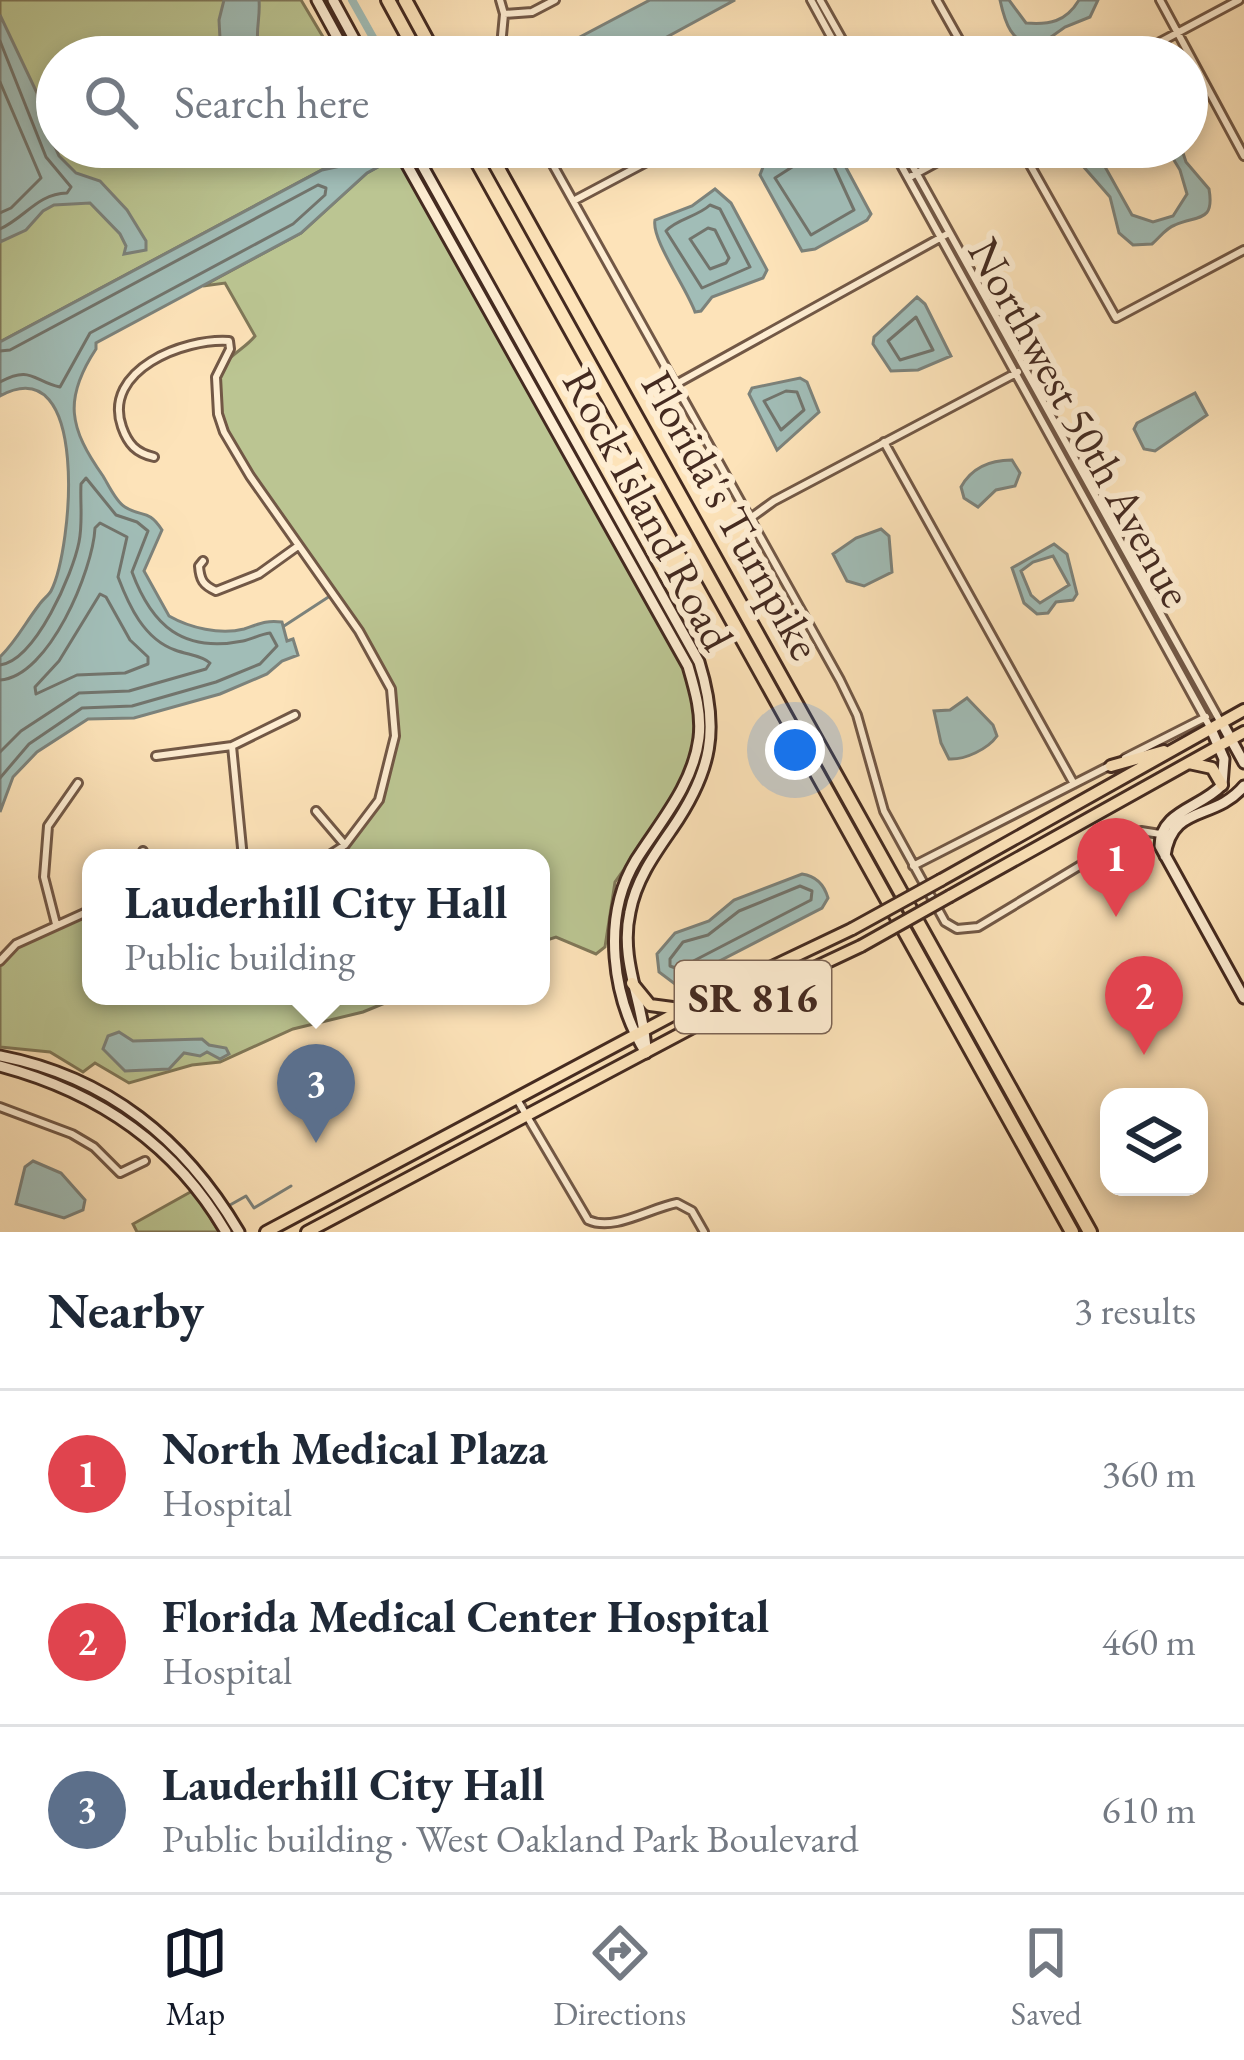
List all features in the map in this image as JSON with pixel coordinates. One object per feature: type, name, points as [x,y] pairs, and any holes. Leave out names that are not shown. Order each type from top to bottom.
[{"type":"highway","points":[[388,0],[408,36]]},
{"type":"highway","points":[[405,0],[425,36]]},
{"type":"highway","name":"Florida's Turnpike","points":[[481,168],[1072,1232]]},
{"type":"highway","name":"Florida's Turnpike","points":[[498,168],[1090,1232]]},
{"type":"main road","points":[[317,0],[337,36]]},
{"type":"main road","points":[[333,0],[353,36]]},
{"type":"main road","name":"Rock Island Road","points":[[409,168],[688,666],[697,697],[700,723],[693,763],[673,806],[632,868],[617,915],[617,970],[646,1053]]},
{"type":"main road","name":"Rock Island Road","points":[[424,168],[699,662],[709,694],[711,746],[699,783],[634,894],[626,942],[640,1032]]},
{"type":"main road","name":"SR 816","points":[[266,1232],[683,1009],[852,929],[1184,744],[1213,723],[1244,710]]},
{"type":"main road","points":[[1213,723],[1231,740],[1244,763]]},
{"type":"main road","points":[[1213,723],[1225,772],[1222,784],[1204,802],[1171,818],[1160,834],[1165,856],[1244,998]]},
{"type":"main road","name":"SR 816","points":[[307,1232],[728,1009],[862,946],[1244,733]]},
{"type":"main road","points":[[1111,766],[1184,744]]},
{"type":"main road","points":[[1190,763],[1212,768],[1222,784]]},
{"type":"main road","points":[[1165,856],[1176,824],[1242,790]]},
{"type":"main road","points":[[632,982],[650,1005],[683,1009]]},
{"type":"main road","points":[[0,1056],[96,1088],[165,1137],[216,1194],[239,1232]]},
{"type":"main road","points":[[0,1066],[88,1097],[146,1133],[210,1203],[226,1232]]},
{"type":"main road","points":[[146,1133],[165,1137]]},
{"type":"street","points":[[500,0],[502,36]]},
{"type":"street","points":[[504,14],[532,12],[555,0]]},
{"type":"street","points":[[811,0],[834,36]]},
{"type":"street","points":[[820,0],[837,36]]},
{"type":"street","points":[[937,0],[957,36]]},
{"type":"street","points":[[1160,0],[1180,36]]},
{"type":"street","points":[[1171,36],[1240,0]]},
{"type":"street","points":[[1208,88],[1244,156]]},
{"type":"street","points":[[556,168],[857,715],[884,812],[940,916],[957,929],[978,928],[1129,836],[1141,831],[1160,834]]},
{"type":"street","points":[[575,200],[635,168]]},
{"type":"street","name":"Northwest 50th Avenue","points":[[906,168],[1213,723]]},
{"type":"street","name":"Northwest 50th Avenue","points":[[909,168],[912,176]]},
{"type":"street","points":[[912,176],[927,168]]},
{"type":"street","points":[[1032,168],[1117,318],[1244,250]]},
{"type":"street","points":[[678,383],[945,236]]},
{"type":"street","points":[[154,458],[140,454],[126,440],[118,415],[123,387],[132,375],[187,345],[229,341],[230,349],[216,377],[224,432],[382,667],[391,689],[395,736],[391,765],[379,800],[339,849]]},
{"type":"street","points":[[752,517],[1020,370]]},
{"type":"street","points":[[884,442],[1074,784]]},
{"type":"street","name":"Northwest 50th Avenue","points":[[1085,487],[1120,538],[1213,723]]},
{"type":"street","points":[[1111,543],[1120,538]]},
{"type":"street","points":[[203,561],[200,577],[216,591],[260,574],[299,545]]},
{"type":"street","points":[[1140,596],[1148,591]]},
{"type":"street","points":[[156,756],[232,746],[295,715]]},
{"type":"street","points":[[913,866],[1111,766],[1213,723]]},
{"type":"street","points":[[232,746],[242,849]]},
{"type":"street","points":[[56,923],[44,877],[48,826],[78,783]]},
{"type":"street","points":[[316,811],[345,845]]},
{"type":"street","points":[[0,962],[16,944],[82,913]]},
{"type":"street","points":[[516,1098],[587,1220],[610,1224],[677,1203],[692,1211],[704,1232]]},
{"type":"street","points":[[0,1107],[73,1134],[120,1173],[145,1161]]},
{"type":"green space","points":[[0,0],[301,0],[322,36],[36,36],[36,168],[331,168],[0,342]]},
{"type":"green space","points":[[376,168],[406,168],[684,666],[699,719],[690,762],[665,811],[615,882],[605,947],[596,954],[556,937],[550,939],[550,849],[336,849],[364,821],[387,773],[393,747],[390,694],[382,668],[279,522],[230,436],[218,400],[218,375],[255,336],[225,283],[203,286],[301,233]]},
{"type":"green space","points":[[82,914],[82,1005],[380,1005],[293,1029],[220,1062],[129,1083],[95,1063],[83,1072],[50,1052],[0,1047],[0,961],[16,944]]},
{"type":"green space","points":[[194,1190],[219,1232],[137,1232],[133,1224]]},
{"type":"water","points":[[224,0],[259,0],[257,36],[220,36]]},
{"type":"water","points":[[650,0],[735,0],[669,36],[582,36]]},
{"type":"water","points":[[1000,0],[1009,0],[1026,23],[1034,23],[1063,17],[1079,0],[1098,0],[1090,17],[1052,36],[1015,36]]},
{"type":"water","points":[[0,15],[36,91],[36,168],[71,168],[100,181],[127,210],[146,241],[146,250],[124,254],[120,234],[90,203],[54,205],[26,230],[0,242]]},
{"type":"water","points":[[376,168],[301,233],[96,343],[78,383],[74,413],[83,443],[115,497],[125,507],[149,516],[162,530],[144,571],[169,616],[215,631],[282,622],[287,641],[293,639],[298,655],[220,694],[134,718],[88,719],[37,752],[13,777],[0,812],[0,657],[51,591],[59,568],[68,459],[61,425],[49,400],[29,389],[0,396],[0,342],[322,170]]},
{"type":"water","points":[[763,168],[846,168],[871,214],[815,249],[802,251],[760,175]]},
{"type":"water","points":[[1085,168],[1106,168],[1132,215],[1153,222],[1173,216],[1187,194],[1179,168],[1191,168],[1209,189],[1210,200],[1202,216],[1169,228],[1152,244],[1133,245],[1119,233],[1110,197]]},
{"type":"water","points":[[715,189],[731,203],[767,270],[763,278],[712,297],[695,312],[658,239],[655,220],[692,206]]},
{"type":"water","points":[[917,297],[951,356],[918,370],[891,371],[873,344],[874,337]]},
{"type":"water","points":[[800,378],[807,382],[819,412],[777,450],[749,394],[752,388]]},
{"type":"water","points":[[1195,393],[1207,415],[1155,451],[1144,449],[1134,429],[1137,423]]},
{"type":"water","points":[[1012,460],[1020,473],[1015,486],[996,490],[978,507],[964,498],[961,487],[976,470]]},
{"type":"water","points":[[881,529],[889,536],[892,572],[864,586],[847,581],[833,554]]},
{"type":"water","points":[[1054,544],[1067,554],[1077,594],[1073,600],[1056,602],[1048,613],[1037,614],[1024,603],[1012,568]],"holes":[[[1053,556],[1069,585],[1040,603],[1031,595],[1021,571]]]},
{"type":"water","points":[[967,698],[993,725],[997,736],[976,753],[949,759],[934,711],[950,710]]},
{"type":"water","points":[[802,874],[824,889],[828,898],[822,908],[675,984],[659,972],[657,954],[675,933],[709,921],[734,900]]},
{"type":"water","points":[[119,1032],[133,1041],[202,1039],[226,1048],[229,1054],[220,1059],[207,1052],[200,1056],[184,1053],[169,1069],[125,1071],[103,1049],[108,1036]]},
{"type":"water","points":[[33,1161],[61,1173],[85,1200],[83,1210],[64,1218],[16,1204],[25,1167]]},
{"type":"waterway","points":[[352,0],[372,36]]},
{"type":"waterway","points":[[284,626],[333,594]]},
{"type":"waterway","points":[[230,1205],[246,1196],[254,1208],[291,1186]]},
{"type":"place","name":"North Medical Plaza","points":[[1116,917]]},
{"type":"place","name":"Florida Medical Center Hospital","points":[[1144,1055]]},
{"type":"place","name":"Lauderhill City Hall","points":[[316,1143]]}]
